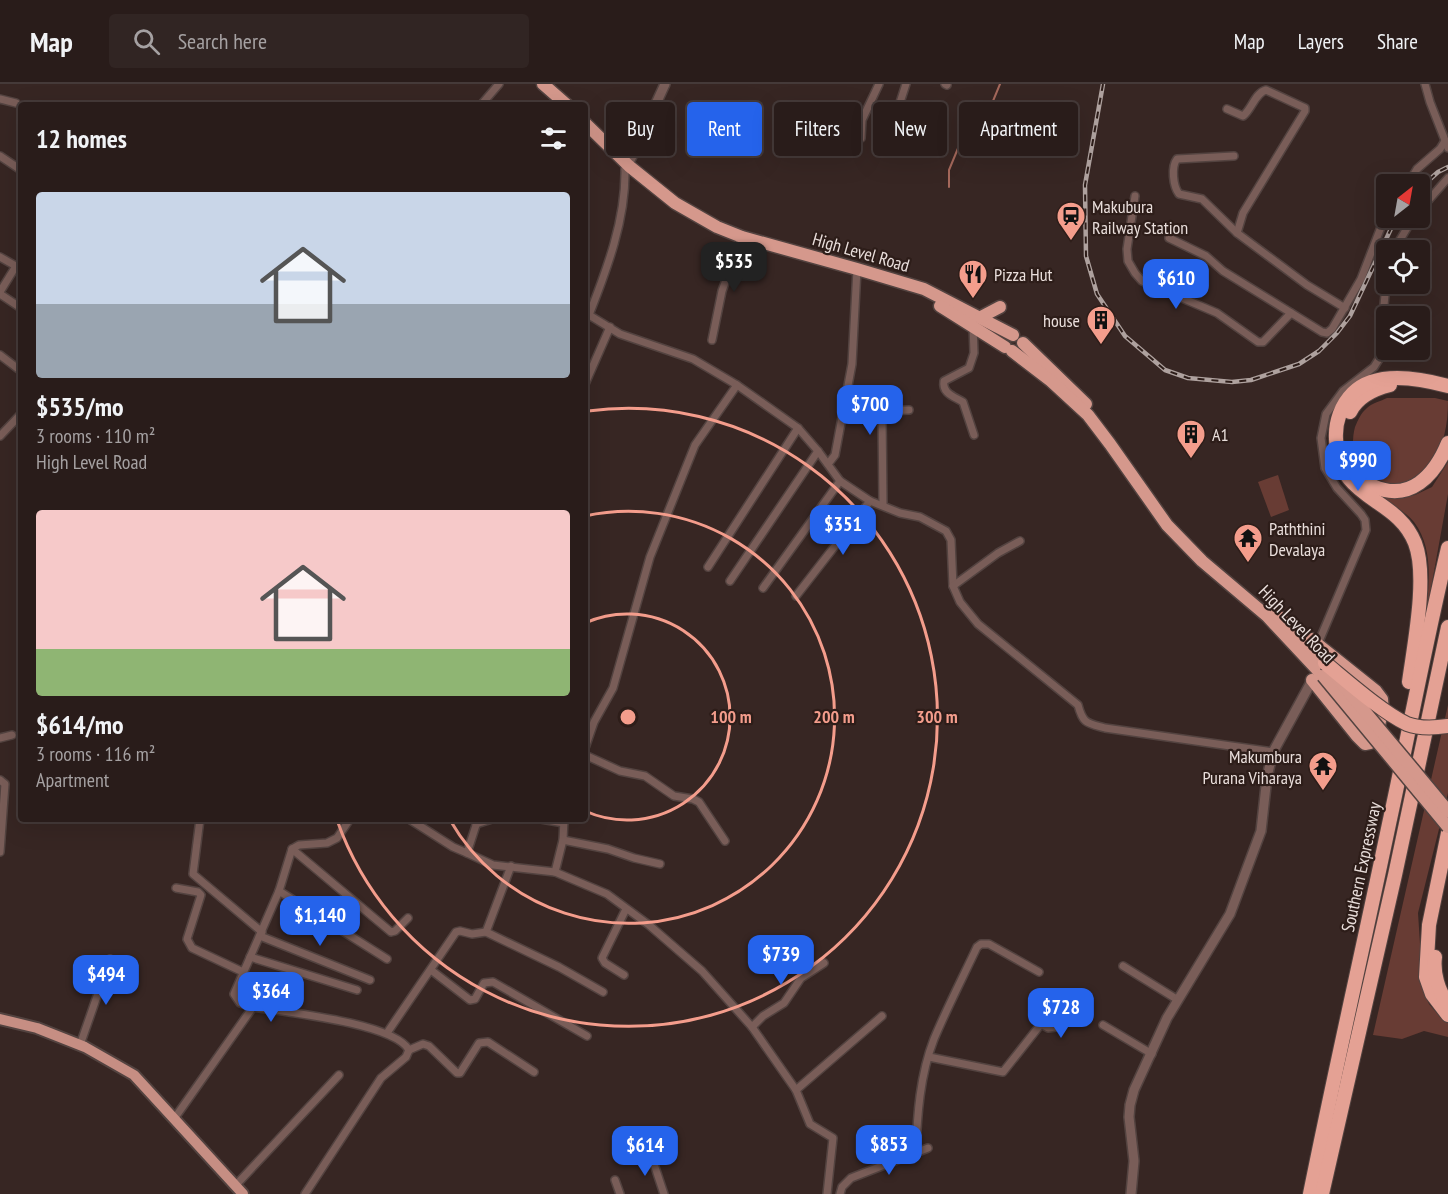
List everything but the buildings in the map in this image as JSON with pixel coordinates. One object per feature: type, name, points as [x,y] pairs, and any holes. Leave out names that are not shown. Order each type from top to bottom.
[{"type":"highway","points":[[537,84],[558,102]]},
{"type":"highway","points":[[543,84],[564,102]]},
{"type":"highway","name":"High Level Road","points":[[588,126],[627,168],[675,203],[717,227],[788,251],[924,290],[977,321],[1018,339],[1075,391],[1096,414],[1172,519],[1206,556],[1316,647],[1322,672],[1448,827]]},
{"type":"highway","name":"High Level Road","points":[[588,132],[673,207],[714,231],[740,241],[857,271]]},
{"type":"highway","points":[[977,321],[1000,307]]},
{"type":"highway","name":"High Level Road","points":[[977,321],[1051,381],[1088,416],[1167,525],[1203,561],[1267,615],[1448,811]]},
{"type":"highway","points":[[1009,349],[1005,339],[1018,339]]},
{"type":"highway","points":[[1390,821],[1408,697],[1421,578],[1418,553],[1414,541],[1399,518],[1350,481],[1340,463],[1336,449],[1336,428],[1348,398],[1361,385],[1370,381],[1393,378],[1434,382],[1448,386]]},
{"type":"highway","points":[[1448,394],[1391,385],[1374,389],[1356,402],[1344,427],[1348,463],[1363,482],[1385,492],[1401,491],[1423,481],[1438,465],[1448,443]]},
{"type":"highway","name":"Southern Expressway","points":[[1310,1194],[1390,821],[1425,643],[1448,548]]},
{"type":"highway","name":"Southern Expressway","points":[[1322,1194],[1398,864],[1448,627]]},
{"type":"highway","points":[[1316,647],[1382,699],[1382,711],[1370,743],[1365,744],[1357,736],[1322,672]]},
{"type":"highway","points":[[1439,675],[1448,647]]},
{"type":"highway","points":[[1322,672],[1408,724],[1428,728],[1448,726]]},
{"type":"highway","points":[[1448,833],[1429,925],[1426,977],[1432,994],[1448,1015]]},
{"type":"highway","points":[[1448,862],[1442,892],[1434,968],[1442,994],[1448,1004]]},
{"type":"main road","points":[[0,1019],[37,1028],[81,1046],[134,1075],[239,1190]]},
{"type":"street","points":[[484,102],[499,84]]},
{"type":"street","points":[[588,311],[605,274],[614,243],[627,168],[665,84]]},
{"type":"street","points":[[861,138],[862,120],[879,84]]},
{"type":"street","points":[[900,102],[906,84]]},
{"type":"street","points":[[1414,174],[1446,145],[1425,84]]},
{"type":"street","points":[[1227,109],[1243,116],[1261,92],[1266,90],[1300,104],[1305,109],[1243,213],[1237,233]]},
{"type":"street","points":[[0,99],[16,103]]},
{"type":"street","points":[[0,156],[18,168]]},
{"type":"street","points":[[1234,156],[1177,159],[1174,163],[1174,186],[1177,193],[1202,199],[1237,233],[1307,285],[1345,308]]},
{"type":"street","points":[[1430,198],[1448,178]]},
{"type":"street","points":[[1135,195],[1127,249],[1128,261],[1142,281],[1217,313],[1258,342],[1263,342],[1291,313]]},
{"type":"street","points":[[1169,238],[1206,256],[1223,271],[1327,333],[1332,329],[1361,279],[1381,228]]},
{"type":"street","points":[[712,340],[722,291],[740,241]]},
{"type":"street","points":[[0,257],[18,267],[0,293],[18,306]]},
{"type":"street","points":[[828,464],[835,455],[852,364],[857,271]]},
{"type":"street","points":[[1316,647],[1366,530],[1365,520],[1337,488],[1325,468],[1322,438],[1326,414],[1343,391],[1374,367],[1379,359],[1385,294]]},
{"type":"street","points":[[588,314],[620,334],[693,359],[737,385],[798,428],[840,481],[870,501],[900,513],[920,517],[946,531],[951,540],[953,586],[960,602],[978,624],[1078,705],[1087,723],[1105,728],[1273,752]]},
{"type":"street","points":[[974,435],[963,402],[946,392],[943,387],[944,381],[969,368],[974,354],[977,321]]},
{"type":"street","points":[[588,377],[610,327]]},
{"type":"street","points":[[0,355],[18,369]]},
{"type":"street","points":[[588,739],[594,722],[613,688],[650,557],[695,445],[737,385]]},
{"type":"street","points":[[883,505],[882,415],[885,411],[909,410]]},
{"type":"street","points":[[0,436],[18,417]]},
{"type":"street","points":[[708,567],[798,428]]},
{"type":"street","points":[[730,581],[818,451]]},
{"type":"street","points":[[763,588],[840,481]]},
{"type":"street","points":[[796,596],[870,501]]},
{"type":"street","points":[[953,586],[998,553],[1020,541]]},
{"type":"street","points":[[1131,1194],[1134,1161],[1129,1117],[1134,1090],[1167,1018],[1230,914],[1261,831],[1267,777],[1273,752],[1322,672]]},
{"type":"street","points":[[0,738],[12,735]]},
{"type":"street","points":[[588,756],[620,771],[645,776],[674,796],[699,802],[724,841]]},
{"type":"street","points":[[0,780],[5,783],[0,852]]},
{"type":"street","points":[[200,822],[193,874],[261,934],[370,980]]},
{"type":"street","points":[[348,822],[337,838],[327,843],[299,845],[292,849],[279,891],[234,994],[240,1003],[253,1007],[340,1021],[387,1033],[406,1045],[409,1050]]},
{"type":"street","points":[[414,822],[453,848],[493,865],[555,872],[607,894],[649,925],[702,971],[752,1026],[796,1090],[810,1124],[833,1138],[827,1194]]},
{"type":"street","points":[[425,828],[426,822]]},
{"type":"street","points":[[467,853],[477,822]]},
{"type":"street","points":[[555,872],[563,840],[564,822]]},
{"type":"street","points":[[563,840],[608,849],[660,864]]},
{"type":"street","points":[[292,849],[391,932],[408,918]]},
{"type":"street","points":[[486,932],[511,866]]},
{"type":"street","points":[[176,888],[198,892],[201,895],[187,939],[192,948],[243,972]]},
{"type":"street","points":[[279,891],[387,960]]},
{"type":"street","points":[[624,975],[605,963],[602,958],[626,909]]},
{"type":"street","points":[[387,1033],[456,933],[460,931],[472,934],[486,932],[559,967],[603,992]]},
{"type":"street","points":[[916,1153],[920,1089],[933,1041],[977,947],[981,944],[989,945],[1039,972]]},
{"type":"street","points":[[250,957],[357,990]]},
{"type":"street","points":[[81,1046],[111,962]]},
{"type":"street","points":[[752,1026],[784,1002],[801,978],[824,963]]},
{"type":"street","points":[[1123,966],[1178,1000]]},
{"type":"street","points":[[431,970],[470,1000],[475,999],[484,984],[493,982],[587,1036]]},
{"type":"street","points":[[174,1119],[253,1007]]},
{"type":"street","points":[[929,1057],[1003,1072],[1041,1024],[1048,1028],[1056,1027],[1066,1011]]},
{"type":"street","points":[[796,1090],[882,1016]]},
{"type":"street","points":[[1103,1025],[1152,1054]]},
{"type":"street","points":[[305,1194],[381,1078],[406,1057],[409,1050],[423,1044],[429,1046],[456,1072],[460,1073],[479,1043],[488,1042],[534,1072]]},
{"type":"street","points":[[239,1190],[339,1075]]},
{"type":"street","points":[[840,1194],[842,1187],[851,1178],[928,1148]]},
{"type":"street","points":[[650,1152],[664,1194]]},
{"type":"street","points":[[615,1180],[620,1194]]},
{"type":"shaded area","points":[[1387,398],[1435,398],[1448,401],[1442,443],[1435,458],[1422,476],[1414,482],[1396,485],[1378,480],[1363,470],[1355,454],[1353,436],[1360,417],[1369,406]]},
{"type":"shaded area","points":[[1448,462],[1448,494],[1424,627],[1429,573],[1421,533],[1405,513],[1371,493],[1374,491],[1392,498],[1415,495],[1432,487]]},
{"type":"shaded area","points":[[1278,475],[1289,510],[1271,517],[1258,482]]},
{"type":"shaded area","points":[[1448,705],[1448,793],[1418,913],[1423,990],[1429,1004],[1448,1023],[1448,1037],[1424,1031],[1402,1039],[1373,1035]]},
{"type":"waterway","points":[[949,187],[949,170],[966,129],[981,117],[993,101],[1000,84]]},
{"type":"railway","points":[[1103,84],[1085,185],[1086,256],[1097,294],[1125,336],[1165,370],[1188,378],[1232,382],[1251,380],[1299,364],[1319,351],[1350,316],[1391,228]]},
{"type":"railway","points":[[1430,179],[1448,167]]},
{"type":"place","name":"Makubura Railway Station","points":[[1071,242]]},
{"type":"place","name":"Pizza Hut","points":[[973,300]]},
{"type":"place","name":"house","points":[[1101,346]]},
{"type":"place","name":"A1","points":[[1191,460]]},
{"type":"place","name":"Paththini Devalaya","points":[[1248,564]]},
{"type":"place","name":"Makumbura Purana Viharaya","points":[[1323,792]]}]
